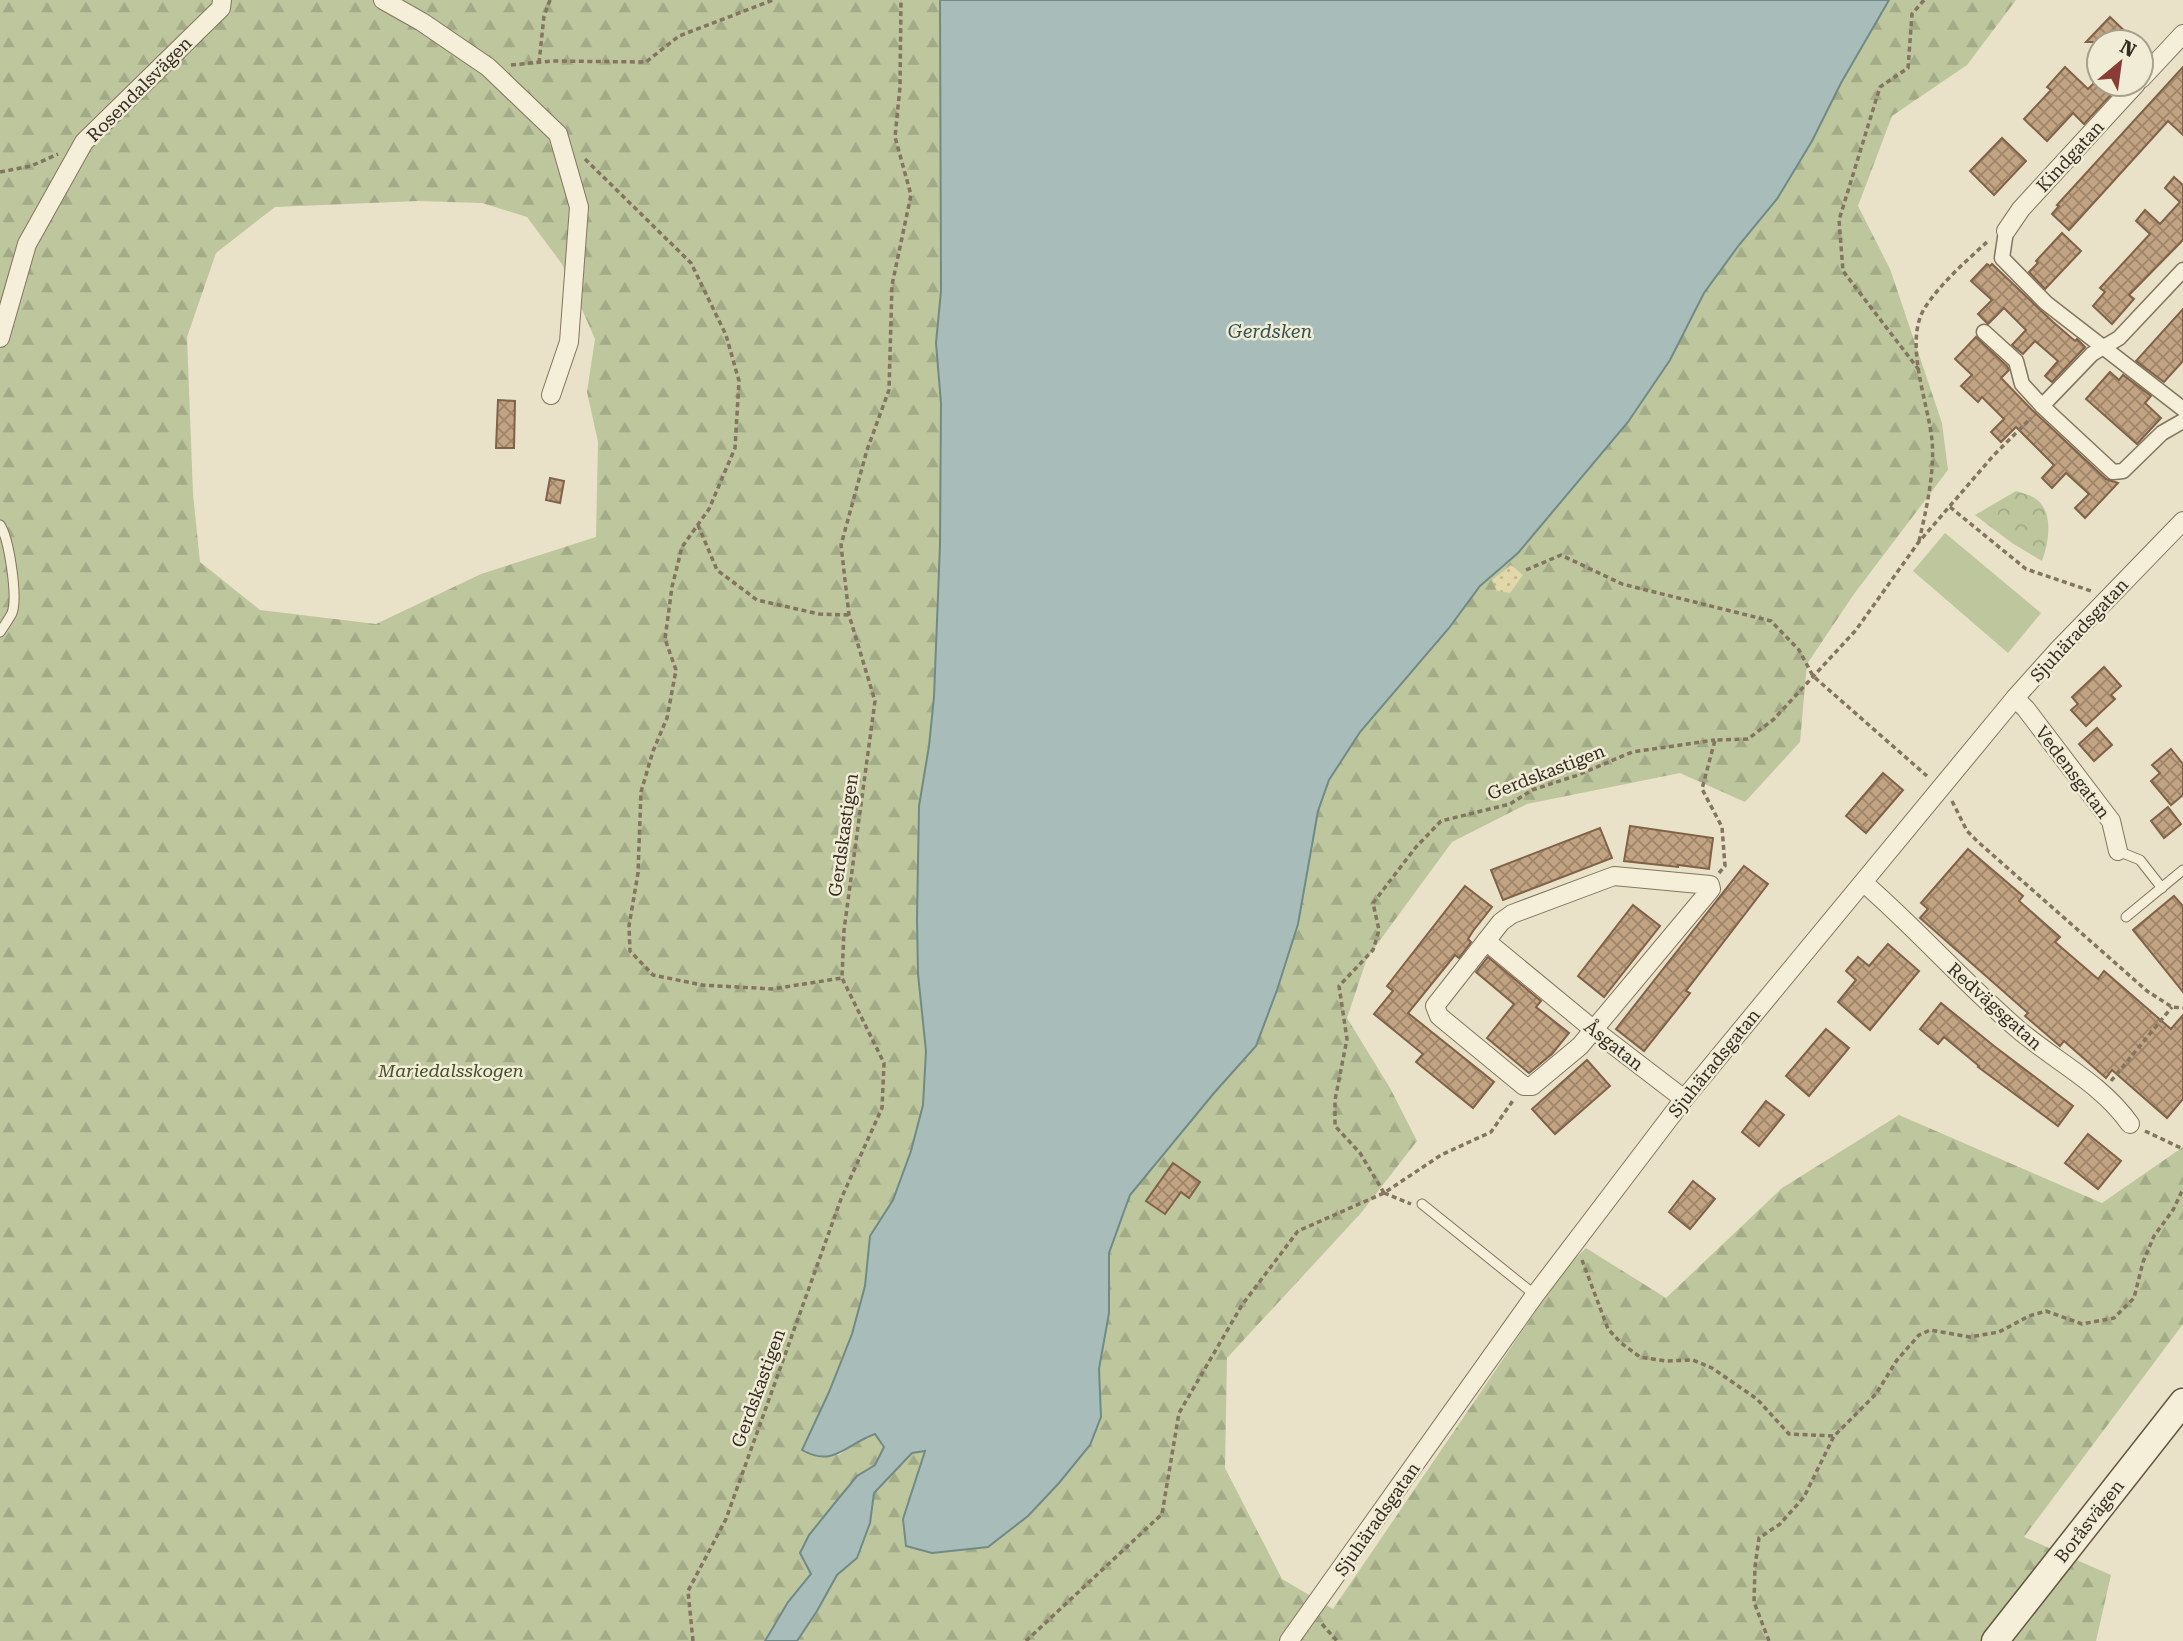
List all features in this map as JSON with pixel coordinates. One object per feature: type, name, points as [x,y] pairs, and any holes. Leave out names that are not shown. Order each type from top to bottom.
[{"type":"main road","name":"Boråsvägen","points":[[1996,1641],[2183,1402]]},
{"type":"street","name":"Rosendalsvägen","points":[[0,338],[27,244],[84,142],[221,8],[222,0]]},
{"type":"street","points":[[383,0],[422,22],[488,67],[558,134],[579,207],[569,342],[551,395]]},
{"type":"street","points":[[2155,64],[2183,34]]},
{"type":"street","name":"Kindgatan","points":[[2006,231],[2021,209],[2123,98]]},
{"type":"street","points":[[2006,231],[2001,258],[2046,303],[2183,410]]},
{"type":"street","points":[[2042,406],[2092,354],[2119,338],[2183,270]]},
{"type":"street","points":[[1984,332],[2016,361],[2022,384],[2042,406],[2113,472],[2123,471],[2162,433],[2183,421]]},
{"type":"street","name":"Sjuhäradsgatan","points":[[1289,1641],[1535,1295],[1684,1099],[2015,698],[2183,521]]},
{"type":"street","name":"Vedensgatan","points":[[2015,698],[2111,821],[2118,852]]},
{"type":"street","points":[[1614,876],[1710,885],[1711,889],[1580,1046],[1532,1086],[1524,1086],[1435,1011],[1438,1001],[1486,941],[1501,922],[1512,914],[1614,876]]},
{"type":"street","name":"Redvägsgatan","points":[[1864,883],[2000,1013],[2049,1054],[2102,1091],[2130,1124]]},
{"type":"street","name":"Åsgatan","points":[[1486,941],[1594,1030],[1684,1099]]},
{"type":"lane","points":[[0,524],[9,555],[13,611],[0,632]]},
{"type":"lane","points":[[2118,852],[2140,860],[2162,888]]},
{"type":"lane","points":[[2126,917],[2183,870]]},
{"type":"lane","points":[[1422,1204],[1535,1295]]},
{"type":"path","points":[[539,63],[544,16],[551,0]]},
{"type":"path","points":[[488,67],[539,63],[646,62],[679,36],[773,0]]},
{"type":"path","name":"Gerdskastigen","points":[[692,1641],[688,1591],[726,1519],[841,1199],[882,1108],[884,1063],[842,978],[844,930],[875,701],[849,615],[841,545],[867,450],[889,390],[892,285],[911,195],[895,137],[900,87],[901,0]]},
{"type":"path","points":[[1919,370],[1843,271],[1839,220],[1880,87],[1908,68],[1912,14],[1924,0]]},
{"type":"path","points":[[558,134],[691,263],[726,335],[739,382],[735,448],[709,509],[682,547],[672,587],[665,639],[676,670],[667,718],[653,751],[641,792],[638,873],[629,926],[629,951],[653,975],[702,985],[772,989],[842,978]]},
{"type":"path","points":[[0,172],[32,166],[84,142]]},
{"type":"path","points":[[1918,543],[1927,507],[1932,443],[1915,333],[1924,309],[1960,266],[1990,239],[2006,231]]},
{"type":"path","points":[[1710,885],[1725,866],[1722,827],[1702,789],[1715,740],[1748,739],[1774,719],[1856,630],[1918,543],[1993,456],[2042,406]]},
{"type":"path","points":[[1950,507],[2026,569],[2109,598]]},
{"type":"path","points":[[698,525],[717,570],[757,600],[819,614],[849,615]]},
{"type":"path","points":[[1526,570],[1561,555],[1622,584],[1771,621],[1799,650],[1813,676],[1950,797],[1967,831],[1977,841],[2147,991],[2172,1007],[2183,1008]]},
{"type":"path","name":"Gerdskastigen","points":[[1384,1193],[1360,1153],[1335,1126],[1335,1100],[1347,1039],[1339,986],[1373,950],[1379,930],[1373,903],[1416,847],[1441,821],[1510,804],[1532,790],[1578,775],[1632,752],[1715,740]]},
{"type":"path","points":[[2102,1091],[2172,1007]]},
{"type":"path","points":[[1026,1641],[1162,1514],[1179,1413],[1242,1305],[1298,1231],[1384,1193],[1441,1155],[1491,1132],[1524,1086]]},
{"type":"path","points":[[2130,1124],[2183,1149]]},
{"type":"path","points":[[1769,1641],[1754,1602],[1759,1538],[1780,1524],[1804,1497],[1834,1436],[1876,1394],[1897,1360],[1919,1335],[1930,1330],[1970,1337],[1999,1332],[2029,1315],[2046,1311],[2082,1324],[2114,1318],[2134,1298],[2143,1262],[2154,1236],[2173,1210],[2183,1189]]},
{"type":"path","points":[[1384,1193],[1408,1205],[1422,1204]]},
{"type":"path","points":[[1574,1243],[1608,1329],[1640,1357],[1666,1361],[1693,1360],[1712,1368],[1757,1399],[1789,1434],[1834,1436]]},
{"type":"path","points":[[1308,1616],[1322,1625],[1337,1641]]},
{"type":"green space","name":"Mariedalsskogen","points":[[0,0],[940,0],[941,291],[936,343],[941,403],[940,545],[934,697],[917,918],[918,974],[926,1051],[923,1105],[911,1151],[893,1200],[870,1236],[865,1286],[852,1334],[802,1450],[839,1455],[857,1440],[875,1434],[884,1447],[875,1465],[857,1476],[811,1574],[788,1602],[765,1641],[0,1641]],"holes":[[[418,201],[482,203],[527,217],[562,264],[595,339],[587,392],[598,442],[596,537],[481,574],[376,624],[260,610],[200,562],[193,494],[187,337],[216,253],[275,207]]]},
{"type":"green space","points":[[1889,0],[2016,0],[1967,65],[1892,116],[1858,206],[1890,269],[1942,423],[1948,470],[1854,594],[1807,664],[1800,742],[1745,802],[1680,773],[1527,804],[1452,842],[1367,958],[1347,1018],[1390,1088],[1417,1141],[1361,1213],[1227,1358],[1225,1468],[1282,1579],[1333,1609],[1544,1299],[1569,1264],[1586,1248],[1666,1298],[1782,1188],[1899,1115],[2102,1203],[2183,1147],[2183,1324],[2024,1537],[2111,1575],[2096,1641],[797,1641],[837,1575],[857,1558],[870,1523],[873,1493],[912,1453],[925,1450],[1059,1483],[1090,1445],[1101,1417],[1099,1369],[1109,1313],[1109,1253],[1130,1195],[1256,1046],[1318,811],[1329,780],[1360,732],[1449,628],[1480,586],[1518,553],[1628,422],[1670,360],[1704,293],[1777,199]]},
{"type":"green space","points":[[2016,491],[2033,497],[2045,509],[2048,536],[2042,561],[2012,543],[1975,515]]},
{"type":"green space","points":[[1945,533],[2041,613],[2008,653],[1913,571]]},
{"type":"sand","points":[[1511,565],[1523,575],[1510,593],[1497,591],[1492,580]]},
{"type":"water","name":"Gerdsken","points":[[940,0],[1889,0],[1777,199],[1704,293],[1670,360],[1628,422],[1518,553],[1480,586],[1449,628],[1360,732],[1329,780],[1318,811],[1298,924],[1256,1046],[1130,1195],[1109,1253],[1109,1313],[1099,1369],[1101,1417],[1090,1445],[1028,1516],[988,1547],[932,1553],[906,1546],[903,1519],[925,1451],[912,1453],[874,1493],[870,1523],[857,1558],[837,1575],[797,1641],[765,1641],[788,1602],[811,1574],[800,1553],[809,1535],[857,1476],[875,1465],[884,1447],[875,1434],[832,1455],[813,1455],[802,1450],[852,1334],[865,1286],[870,1236],[893,1200],[911,1151],[923,1105],[926,1051],[918,974],[917,918],[919,806],[934,697],[940,545],[941,403],[936,343],[941,291]]},
{"type":"building","points":[[2110,17],[2121,28],[2099,28]]},
{"type":"building","points":[[2065,67],[2085,86],[2085,98],[2108,98],[2084,124],[2073,113],[2047,141],[2024,119],[2051,90],[2047,87]]},
{"type":"building","points":[[2183,67],[2183,135],[2168,121],[2069,230],[2052,214],[2059,206],[2057,205]]},
{"type":"building","points":[[2002,138],[2026,161],[1994,195],[1970,171]]},
{"type":"building","points":[[2174,177],[2183,185],[2183,240],[2129,295],[2134,299],[2112,324],[2093,306],[2105,292],[2100,288],[2150,234],[2136,221],[2145,210],[2160,224],[2180,202],[2165,188]]},
{"type":"building","points":[[2062,233],[2081,251],[2045,289],[2029,272]]},
{"type":"building","points":[[1987,264],[1992,264],[2053,322],[2085,347],[2052,382],[2045,376],[2058,361],[2035,341],[2023,354],[2012,345],[2026,330],[2004,308],[1988,324],[1978,314],[1992,300],[1971,281]]},
{"type":"building","points":[[2183,309],[2183,361],[2164,382],[2136,361]]},
{"type":"building","points":[[1976,337],[2007,366],[2009,370],[2001,378],[2032,410],[2106,479],[2118,483],[2085,518],[2075,508],[2089,494],[2066,473],[2052,488],[2042,478],[2054,465],[2016,427],[2001,442],[1991,432],[2004,419],[1982,397],[1978,402],[1961,386],[1972,375],[1955,359]]},
{"type":"building","points":[[2110,372],[2119,380],[2123,375],[2151,396],[2145,403],[2161,418],[2137,444],[2086,399]]},
{"type":"building","points":[[498,400],[515,401],[514,448],[496,448]]},
{"type":"building","points":[[550,478],[564,481],[560,503],[546,500]]},
{"type":"building","points":[[2104,667],[2121,686],[2111,695],[2115,699],[2086,726],[2071,710],[2078,704],[2072,697]]},
{"type":"building","points":[[2097,728],[2112,745],[2094,761],[2079,744]]},
{"type":"building","points":[[2171,749],[2183,764],[2183,795],[2171,805],[2151,781],[2160,773],[2152,765]]},
{"type":"building","points":[[1883,773],[1903,790],[1866,833],[1846,816]]},
{"type":"building","points":[[2168,807],[2181,824],[2164,838],[2151,821]]},
{"type":"building","points":[[1630,826],[1713,838],[1709,869],[1624,861]]},
{"type":"building","points":[[1600,828],[1612,858],[1503,900],[1491,870]]},
{"type":"building","points":[[1968,849],[2023,896],[2019,901],[2060,937],[2055,942],[2098,979],[2104,971],[2171,1029],[2183,1015],[2183,1099],[2167,1118],[2112,1070],[2106,1078],[2064,1041],[2060,1046],[2025,1016],[2028,1013],[1920,918],[1928,909],[1921,903]]},
{"type":"building","points":[[1744,866],[1768,884],[1686,991],[1690,993],[1644,1051],[1616,1029]]},
{"type":"building","points":[[1465,886],[1492,907],[1473,931],[1468,939],[1471,942],[1459,958],[1455,955],[1408,1013],[1494,1082],[1473,1108],[1416,1062],[1423,1054],[1374,1014],[1393,991],[1387,986]]},
{"type":"building","points":[[2174,896],[2183,906],[2183,992],[2133,930]]},
{"type":"building","points":[[1633,905],[1660,926],[1604,997],[1578,976]]},
{"type":"building","points":[[1888,944],[1919,971],[1870,1030],[1838,1002],[1856,980],[1846,971],[1858,957],[1869,966]]},
{"type":"building","points":[[1488,957],[1541,1001],[1536,1007],[1569,1033],[1552,1054],[1529,1073],[1487,1038],[1514,1004],[1476,972]]},
{"type":"building","points":[[1941,1003],[2073,1106],[2058,1126],[1978,1067],[1944,1037],[1938,1044],[1920,1029]]},
{"type":"building","points":[[1826,1029],[1849,1048],[1809,1096],[1786,1076]]},
{"type":"building","points":[[1587,1060],[1610,1086],[1555,1134],[1532,1109]]},
{"type":"building","points":[[1766,1101],[1784,1115],[1759,1146],[1742,1132]]},
{"type":"building","points":[[2088,1134],[2121,1161],[2098,1189],[2065,1163]]},
{"type":"building","points":[[1173,1163],[1200,1182],[1189,1198],[1181,1192],[1165,1214],[1146,1201]]},
{"type":"building","points":[[1693,1181],[1715,1199],[1690,1229],[1669,1212]]}]
